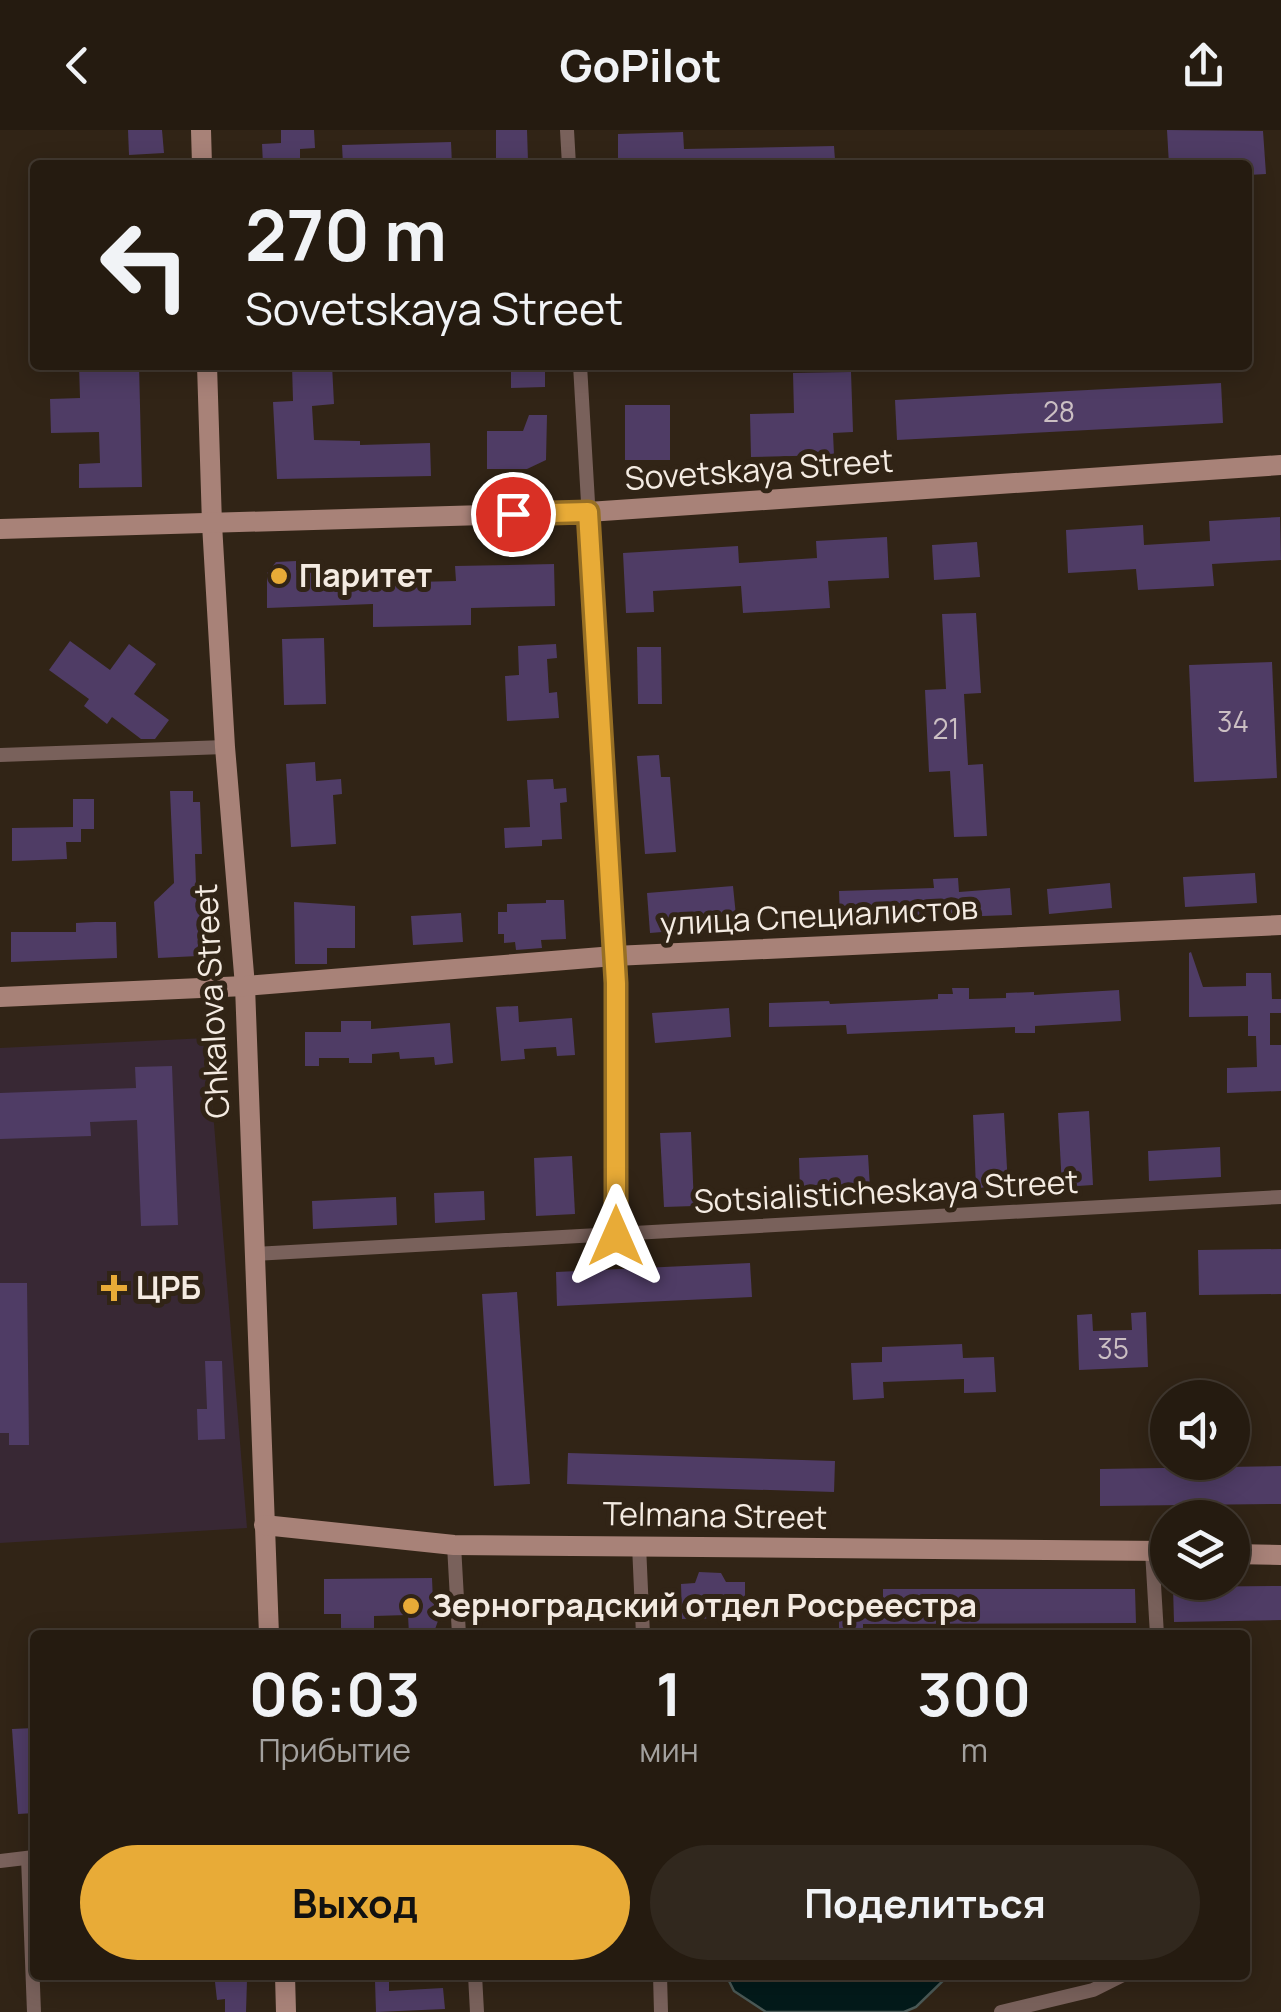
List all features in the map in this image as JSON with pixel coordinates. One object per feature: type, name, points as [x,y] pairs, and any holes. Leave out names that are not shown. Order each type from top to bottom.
[{"type":"street","points":[[201,130],[202,160]]},
{"type":"street","points":[[567,130],[568,160]]},
{"type":"street","name":"Chkalova Street","points":[[208,370],[212,524],[225,747],[245,986],[269,1630]]},
{"type":"street","points":[[580,370],[614,956],[616,1236]]},
{"type":"street","name":"Sovetskaya Street","points":[[0,529],[588,512],[1281,465]]},
{"type":"street","points":[[0,756],[225,747]]},
{"type":"street","name":"улица Специалистов","points":[[0,997],[245,986],[614,956],[1281,925]]},
{"type":"street","name":"Sotsialisticheskaya Street","points":[[254,1254],[1281,1197]]},
{"type":"street","name":"Telmana Street","points":[[264,1525],[454,1545],[1150,1551]]},
{"type":"street","points":[[454,1545],[458,1630]]},
{"type":"street","points":[[638,1545],[643,1630]]},
{"type":"street","points":[[1250,1555],[1281,1556]]},
{"type":"street","points":[[1157,1630],[1158,1600]]},
{"type":"street","points":[[0,1861],[30,1857]]},
{"type":"street","points":[[34,1980],[34,2012]]},
{"type":"street","points":[[284,1980],[286,2012]]},
{"type":"street","points":[[475,1980],[477,2012]]},
{"type":"street","points":[[660,1980],[661,2012]]},
{"type":"street","points":[[1001,2012],[1093,1990],[1113,1980]]},
{"type":"shaded area","name":"ЦРБ","points":[[207,1038],[247,1528],[0,1543],[0,1048]]},
{"type":"water","points":[[728,1980],[944,1980],[916,2007],[904,2012],[766,2012],[734,1991]]},
{"type":"building","points":[[128,130],[162,130],[164,153],[129,155]]},
{"type":"building","points":[[281,130],[314,130],[315,148],[300,149],[300,160],[263,160],[262,144],[281,143]]},
{"type":"building","points":[[496,130],[527,130],[528,160],[496,160]]},
{"type":"building","points":[[1167,130],[1263,131],[1266,174],[1252,175],[1252,160],[1169,160]]},
{"type":"building","points":[[683,132],[684,149],[834,146],[835,160],[618,160],[618,134]]},
{"type":"building","points":[[451,142],[452,160],[343,160],[342,145]]},
{"type":"building","points":[[79,370],[139,370],[142,487],[79,488],[79,464],[100,463],[99,432],[51,433],[50,399],[80,398]]},
{"type":"building","points":[[292,370],[332,370],[334,404],[312,406],[314,440],[360,441],[360,445],[430,443],[431,476],[277,479],[273,402],[293,401]]},
{"type":"building","points":[[511,370],[545,370],[545,387],[511,388]]},
{"type":"building","points":[[851,372],[853,432],[833,433],[834,455],[751,457],[750,414],[794,413],[793,373]]},
{"type":"building","points":[[1221,383],[1223,423],[897,440],[895,400]]},
{"type":"building","points":[[625,405],[670,405],[670,460],[625,460]]},
{"type":"building","points":[[529,415],[547,415],[546,460],[527,469],[487,469],[487,431],[523,431]]},
{"type":"building","points":[[1280,517],[1281,560],[1212,564],[1214,586],[1138,590],[1136,569],[1068,573],[1066,530],[1143,525],[1144,545],[1210,541],[1209,521]]},
{"type":"building","points":[[887,537],[889,578],[828,581],[830,608],[743,613],[741,586],[653,591],[654,612],[626,613],[623,553],[738,546],[739,563],[817,558],[816,541]]},
{"type":"building","points":[[977,542],[980,577],[934,580],[932,545]]},
{"type":"building","points":[[296,561],[296,570],[375,568],[376,583],[456,581],[455,566],[554,564],[555,606],[471,608],[471,625],[373,627],[373,604],[267,608],[267,573],[276,562]]},
{"type":"building","points":[[976,613],[981,693],[964,694],[968,765],[983,764],[987,836],[954,837],[950,771],[929,772],[925,690],[946,689],[942,614]]},
{"type":"building","points":[[324,638],[326,704],[284,705],[282,639]]},
{"type":"building","points":[[70,641],[110,670],[129,644],[156,664],[134,694],[169,720],[155,739],[141,739],[112,717],[107,724],[84,706],[89,699],[49,670]]},
{"type":"building","points":[[556,644],[557,658],[547,659],[549,693],[557,692],[559,718],[507,721],[505,676],[519,675],[518,646]]},
{"type":"building","points":[[637,647],[661,647],[662,704],[638,704]]},
{"type":"building","points":[[1272,662],[1277,778],[1194,782],[1189,665]]},
{"type":"building","points":[[659,755],[661,777],[670,777],[676,852],[645,854],[637,756]]},
{"type":"building","points":[[315,762],[316,781],[341,779],[342,794],[333,795],[336,844],[291,847],[286,764]]},
{"type":"building","points":[[553,779],[554,789],[566,788],[567,802],[560,803],[562,839],[542,840],[542,846],[505,848],[504,828],[530,827],[527,780]]},
{"type":"building","points":[[170,791],[193,791],[193,802],[200,802],[202,854],[195,854],[196,885],[201,885],[203,940],[195,950],[198,956],[158,958],[154,902],[174,883]]},
{"type":"building","points":[[73,799],[94,799],[94,829],[81,829],[81,842],[66,842],[67,859],[12,861],[12,828],[73,827]]},
{"type":"building","points":[[1255,873],[1257,903],[1185,907],[1183,877]]},
{"type":"building","points":[[958,878],[959,892],[1010,888],[1012,915],[840,921],[839,891],[934,888],[933,879]]},
{"type":"building","points":[[1110,883],[1112,908],[1049,914],[1047,889]]},
{"type":"building","points":[[733,886],[737,926],[650,933],[647,893]]},
{"type":"building","points":[[564,900],[566,939],[541,940],[542,948],[516,950],[515,942],[504,943],[504,934],[498,934],[498,912],[507,912],[507,904]]},
{"type":"building","points":[[294,902],[355,906],[355,948],[327,948],[327,964],[295,964]]},
{"type":"building","points":[[461,913],[463,942],[413,945],[411,916]]},
{"type":"building","points":[[116,922],[117,958],[11,962],[11,932],[76,932],[76,923]]},
{"type":"building","points":[[1191,952],[1203,987],[1246,986],[1246,973],[1271,973],[1272,999],[1281,999],[1281,1013],[1270,1013],[1270,1045],[1281,1045],[1281,1091],[1227,1093],[1227,1068],[1257,1067],[1256,1036],[1248,1036],[1248,1016],[1189,1017]]},
{"type":"building","points":[[952,988],[969,988],[969,999],[1006,998],[1006,993],[1119,990],[1121,1021],[1035,1026],[1035,1033],[1015,1033],[1015,1027],[847,1034],[846,1025],[769,1027],[769,1003],[938,999],[938,994],[953,994]]},
{"type":"building","points":[[518,1006],[519,1022],[572,1018],[575,1055],[557,1056],[556,1047],[524,1049],[525,1059],[501,1061],[496,1007]]},
{"type":"building","points":[[729,1008],[731,1037],[655,1043],[652,1013]]},
{"type":"building","points":[[341,1021],[371,1021],[371,1029],[450,1023],[453,1063],[435,1065],[434,1057],[400,1059],[399,1052],[372,1054],[372,1063],[319,1058],[319,1066],[305,1066],[305,1032],[341,1032]]},
{"type":"building","points":[[172,1066],[178,1225],[141,1226],[137,1120],[90,1122],[91,1136],[0,1139],[0,1093],[136,1088],[135,1067]]},
{"type":"building","points":[[1089,1111],[1093,1185],[1062,1187],[1058,1113]]},
{"type":"building","points":[[1004,1113],[1008,1187],[976,1188],[973,1115]]},
{"type":"building","points":[[691,1132],[694,1206],[664,1207],[660,1133]]},
{"type":"building","points":[[1220,1147],[1221,1177],[1149,1181],[1148,1151]]},
{"type":"building","points":[[868,1155],[870,1188],[800,1191],[799,1158]]},
{"type":"building","points":[[572,1156],[575,1214],[536,1216],[534,1158]]},
{"type":"building","points":[[484,1191],[485,1220],[435,1223],[434,1193]]},
{"type":"building","points":[[396,1197],[397,1225],[313,1229],[312,1201]]},
{"type":"building","points":[[1281,1249],[1281,1294],[1199,1295],[1198,1250]]},
{"type":"building","points":[[750,1263],[752,1297],[557,1306],[556,1272]]},
{"type":"building","points":[[0,1283],[27,1283],[29,1445],[9,1445],[9,1433],[0,1433]]},
{"type":"building","points":[[517,1292],[530,1484],[494,1486],[482,1294]]},
{"type":"building","points":[[1146,1312],[1148,1367],[1079,1370],[1077,1315],[1092,1314],[1093,1331],[1132,1330],[1131,1313]]},
{"type":"building","points":[[962,1344],[963,1358],[994,1357],[996,1392],[964,1393],[964,1379],[883,1382],[884,1398],[853,1400],[851,1363],[882,1362],[882,1347]]},
{"type":"building","points":[[205,1361],[222,1361],[225,1439],[198,1440],[197,1409],[207,1409]]},
{"type":"building","points":[[568,1453],[835,1461],[834,1492],[567,1484]]},
{"type":"building","points":[[1281,1466],[1281,1504],[1250,1504],[1250,1500],[1150,1500],[1150,1505],[1100,1506],[1100,1469],[1150,1468],[1150,1480],[1250,1480],[1250,1467]]},
{"type":"building","points":[[699,1572],[721,1573],[726,1582],[745,1582],[745,1618],[682,1619],[681,1584],[695,1583]]},
{"type":"building","points":[[432,1578],[433,1602],[439,1618],[435,1630],[409,1630],[408,1615],[374,1616],[374,1629],[341,1629],[341,1614],[324,1614],[324,1579]]},
{"type":"building","points":[[1250,1586],[1281,1586],[1281,1620],[1174,1622],[1173,1600],[1250,1600]]},
{"type":"building","points":[[883,1589],[1135,1589],[1136,1623],[863,1624],[863,1630],[839,1630],[839,1599],[883,1599]]},
{"type":"building","points":[[30,1728],[30,1813],[18,1814],[12,1729]]},
{"type":"building","points":[[247,1980],[246,2012],[225,2012],[225,1999],[217,2000],[215,1982]]},
{"type":"building","points":[[375,1981],[389,1981],[389,1991],[443,1988],[445,2009],[376,2012]]},
{"type":"place","name":"Паритет","points":[[279,576]]},
{"type":"place","name":"ЦРБ","points":[[114,1288]]},
{"type":"place","name":"Зерноградский отдел Росреестра","points":[[411,1606]]},
{"type":"route","points":[[513,514],[588,512],[616,983],[616,1236]]}]
